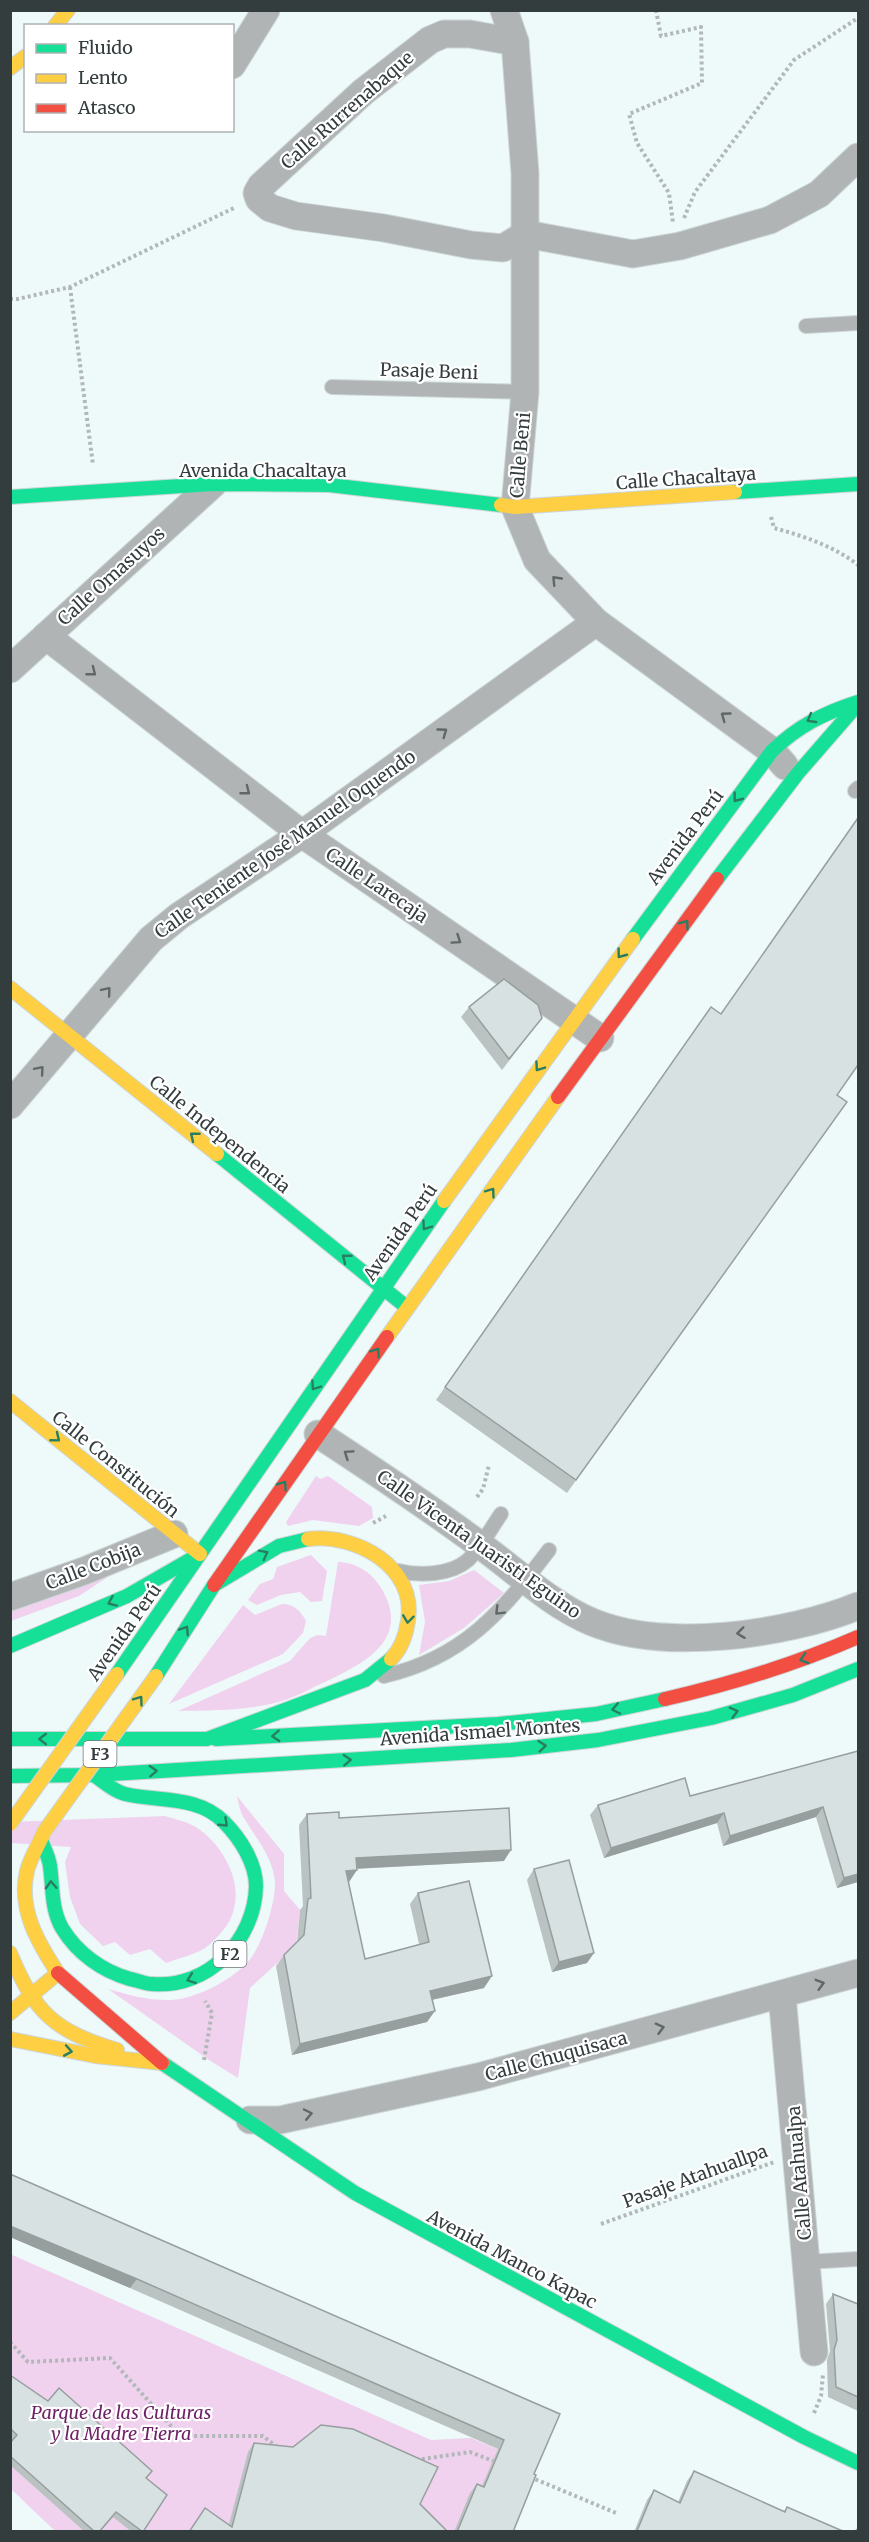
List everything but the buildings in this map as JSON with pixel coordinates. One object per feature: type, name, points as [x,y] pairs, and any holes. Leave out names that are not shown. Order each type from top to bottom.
[{"type":"main road","points":[[57,24],[68,10]]},
{"type":"main road","points":[[10,68],[24,58]]},
{"type":"main road","name":"Avenida Chacaltaya","points":[[10,497],[213,484],[328,485],[515,507]]},
{"type":"main road","name":"Calle Chacaltaya","points":[[515,507],[858,484]]},
{"type":"main road","name":"Avenida Perú","points":[[42,1836],[156,1676],[214,1585],[383,1287],[573,1019],[772,751],[795,728],[818,714],[858,703]]},
{"type":"main road","name":"Avenida Perú","points":[[10,1824],[200,1554],[408,1308],[600,1038],[794,776],[858,703]]},
{"type":"main road","name":"Calle Independencia","points":[[10,988],[408,1308]]},
{"type":"main road","name":"Calle Constitución","points":[[10,1401],[200,1554]]},
{"type":"main road","points":[[207,1739],[365,1680],[394,1656],[406,1636],[410,1610],[405,1587],[394,1570],[375,1554],[354,1543],[332,1538],[308,1539],[279,1546],[214,1585]]},
{"type":"main road","points":[[10,1646],[127,1596],[200,1554]]},
{"type":"main road","name":"Avenida Ismael Montes","points":[[10,1738],[207,1739],[498,1724],[596,1714],[718,1687],[819,1654],[858,1637]]},
{"type":"main road","name":"Avenida Ismael Montes","points":[[10,1776],[94,1775],[512,1750],[598,1740],[711,1718],[793,1695],[858,1669]]},
{"type":"main road","name":"F2","points":[[42,1836],[50,1864],[51,1899],[61,1926],[77,1949],[103,1969],[132,1983],[167,1986],[192,1980],[229,1956],[245,1936],[254,1912],[257,1887],[248,1855],[223,1821],[201,1806],[180,1800],[122,1794],[94,1775]]},
{"type":"main road","name":"Avenida Manco Kapac","points":[[42,1836],[27,1869],[24,1887],[26,1907],[36,1938],[58,1973],[162,2063],[365,2199],[804,2437],[858,2463]]},
{"type":"main road","name":"Avenida Manco Kapac","points":[[10,1953],[30,1996],[56,2022],[77,2037],[162,2063]]},
{"type":"main road","points":[[10,2013],[58,1973]]},
{"type":"main road","points":[[10,2039],[95,2056],[162,2063]]},
{"type":"street","points":[[234,62],[266,10]]},
{"type":"street","name":"Calle Beni","points":[[504,10],[515,42],[525,173],[525,392],[515,507],[537,560],[596,622],[772,751],[794,776]]},
{"type":"street","name":"Calle Rurrenabaque","points":[[257,193],[261,186],[363,92],[430,40],[444,34],[470,34],[515,42]]},
{"type":"street","points":[[257,193],[259,199],[270,208],[296,216],[384,228],[471,245],[503,248],[526,234],[633,254],[678,240],[770,220],[819,194],[858,157]]},
{"type":"street","name":"Calle Omasuyos","points":[[10,669],[213,484]]},
{"type":"street","name":"Calle Teniente José Manuel Oquendo","points":[[10,1105],[151,939],[179,916],[302,834],[596,622]]},
{"type":"street","name":"Calle Larecaja","points":[[46,636],[302,834],[600,1038]]},
{"type":"street","name":"Calle Vicenta Juaristi Eguino","points":[[306,1426],[480,1545],[527,1580],[590,1621],[636,1635],[666,1637],[725,1635],[775,1629],[836,1615],[858,1605]]},
{"type":"street","name":"Calle Cobija","points":[[10,1597],[84,1571],[174,1534]]},
{"type":"street","name":"Calle Chuquisaca","points":[[250,2120],[280,2120],[478,2077],[858,1973]]},
{"type":"street","name":"Calle Atahualpa","points":[[783,1995],[814,2352]]},
{"type":"lane","points":[[806,326],[858,323]]},
{"type":"lane","name":"Pasaje Beni","points":[[332,387],[525,392]]},
{"type":"lane","points":[[394,1570],[421,1574],[441,1571],[468,1560],[501,1514]]},
{"type":"lane","points":[[365,1680],[412,1670],[447,1651],[490,1621],[527,1580],[549,1550]]},
{"type":"lane","points":[[806,2262],[858,2259]]},
{"type":"path","points":[[656,10],[661,36],[701,27],[702,83],[629,114],[637,143],[669,193],[671,217],[678,240]]},
{"type":"path","points":[[678,240],[694,192],[794,60],[858,18]]},
{"type":"path","points":[[10,299],[70,287],[227,213],[257,193]]},
{"type":"path","points":[[70,287],[97,492]]},
{"type":"path","points":[[765,490],[774,528],[803,536],[848,557],[858,565]]},
{"type":"path","points":[[477,1497],[483,1489],[489,1465]]},
{"type":"path","points":[[192,1980],[212,2013],[207,2056],[192,2081]]},
{"type":"path","name":"Pasaje Atahuallpa","points":[[601,2224],[797,2154]]},
{"type":"path","points":[[10,2342],[28,2362],[110,2358],[180,2436],[263,2436],[279,2449]]},
{"type":"path","points":[[804,2437],[821,2396],[823,2366],[814,2352]]},
{"type":"path","points":[[414,2460],[470,2452],[499,2464]]},
{"type":"path","points":[[519,2472],[616,2512]]},
{"type":"green space","points":[[316,1476],[320,1479],[328,1476],[372,1507],[373,1518],[359,1526],[313,1520],[288,1526],[286,1522]]},
{"type":"green space","points":[[311,1555],[327,1571],[322,1601],[311,1602],[300,1592],[281,1595],[257,1605],[248,1600],[260,1584],[273,1579],[277,1567]]},
{"type":"green space","points":[[338,1562],[359,1567],[371,1575],[384,1593],[390,1610],[391,1625],[378,1649],[353,1667],[288,1699],[248,1708],[178,1711],[290,1661],[310,1638],[318,1635],[326,1636]]},
{"type":"green space","points":[[123,1567],[79,1596],[11,1621],[11,1608]]},
{"type":"green space","points":[[474,1570],[504,1593],[464,1628],[419,1655],[425,1622],[419,1585],[449,1581]]},
{"type":"green space","points":[[282,1604],[297,1609],[306,1621],[303,1633],[283,1654],[169,1704],[243,1605],[255,1615]]},
{"type":"green space","points":[[237,1796],[284,1854],[284,1891],[300,1910],[296,1946],[250,1988],[238,2078],[108,1989],[147,1999],[181,1999],[204,1992],[226,1980],[251,1958],[268,1922],[275,1884],[272,1866],[243,1816]]},
{"type":"green space","points":[[165,1816],[196,1827],[216,1844],[230,1868],[236,1894],[235,1907],[230,1920],[215,1940],[200,1951],[166,1963],[150,1949],[130,1955],[115,1942],[103,1946],[80,1924],[70,1897],[65,1862],[71,1847],[11,1843],[10,1822]]},
{"type":"green space","name":"Parque de las Culturas y la Madre Tierra","points":[[10,2254],[431,2440],[471,2438],[514,2456],[510,2531],[55,2531],[11,2489]]},
{"type":"traffic: fast","points":[[10,497],[213,484],[329,485],[501,505]]},
{"type":"traffic: fast","points":[[735,492],[858,484]]},
{"type":"traffic: fast","points":[[633,939],[772,751],[812,721],[858,702]]},
{"type":"traffic: fast","points":[[717,879],[798,773],[858,704]]},
{"type":"traffic: fast","points":[[217,1154],[404,1305]]},
{"type":"traffic: fast","points":[[117,1674],[444,1201]]},
{"type":"traffic: fast","points":[[156,1676],[214,1585],[279,1546],[308,1539]]},
{"type":"traffic: fast","points":[[10,1646],[127,1596],[200,1554]]},
{"type":"traffic: fast","points":[[10,1739],[207,1739],[365,1680],[391,1659]]},
{"type":"traffic: fast","points":[[10,1776],[94,1775],[511,1750],[598,1740],[711,1718],[793,1695],[858,1669]]},
{"type":"traffic: fast","points":[[216,1739],[498,1724],[596,1714],[665,1699]]},
{"type":"traffic: fast","points":[[41,1840],[48,1856],[58,1921],[75,1945],[100,1966],[120,1976],[147,1983],[173,1983],[192,1978],[225,1957],[247,1925],[254,1906],[255,1877],[250,1860],[241,1843],[224,1822],[214,1813],[202,1807],[190,1803],[121,1793],[94,1775]]},
{"type":"traffic: fast","points":[[162,2063],[355,2193],[804,2437],[858,2463]]},
{"type":"traffic: slow","points":[[57,24],[68,10]]},
{"type":"traffic: slow","points":[[10,68],[24,58]]},
{"type":"traffic: slow","points":[[501,505],[515,507],[735,492]]},
{"type":"traffic: slow","points":[[444,1201],[633,939]]},
{"type":"traffic: slow","points":[[10,988],[217,1154]]},
{"type":"traffic: slow","points":[[387,1337],[558,1097]]},
{"type":"traffic: slow","points":[[10,1401],[200,1554]]},
{"type":"traffic: slow","points":[[308,1539],[345,1542],[363,1548],[393,1570],[403,1585],[408,1602],[408,1621],[398,1651],[391,1659]]},
{"type":"traffic: slow","points":[[10,1824],[117,1674]]},
{"type":"traffic: slow","points":[[44,1832],[156,1676]]},
{"type":"traffic: slow","points":[[10,2013],[58,1973],[37,1938],[25,1899],[27,1871],[44,1832]]},
{"type":"traffic: slow","points":[[10,1953],[28,1991],[49,2017],[77,2035],[117,2050]]},
{"type":"traffic: slow","points":[[10,2039],[95,2056],[162,2063]]},
{"type":"traffic: jam","points":[[558,1097],[717,879]]},
{"type":"traffic: jam","points":[[214,1585],[387,1337]]},
{"type":"traffic: jam","points":[[665,1699],[763,1672],[858,1637]]},
{"type":"traffic: jam","points":[[58,1973],[162,2063]]}]
